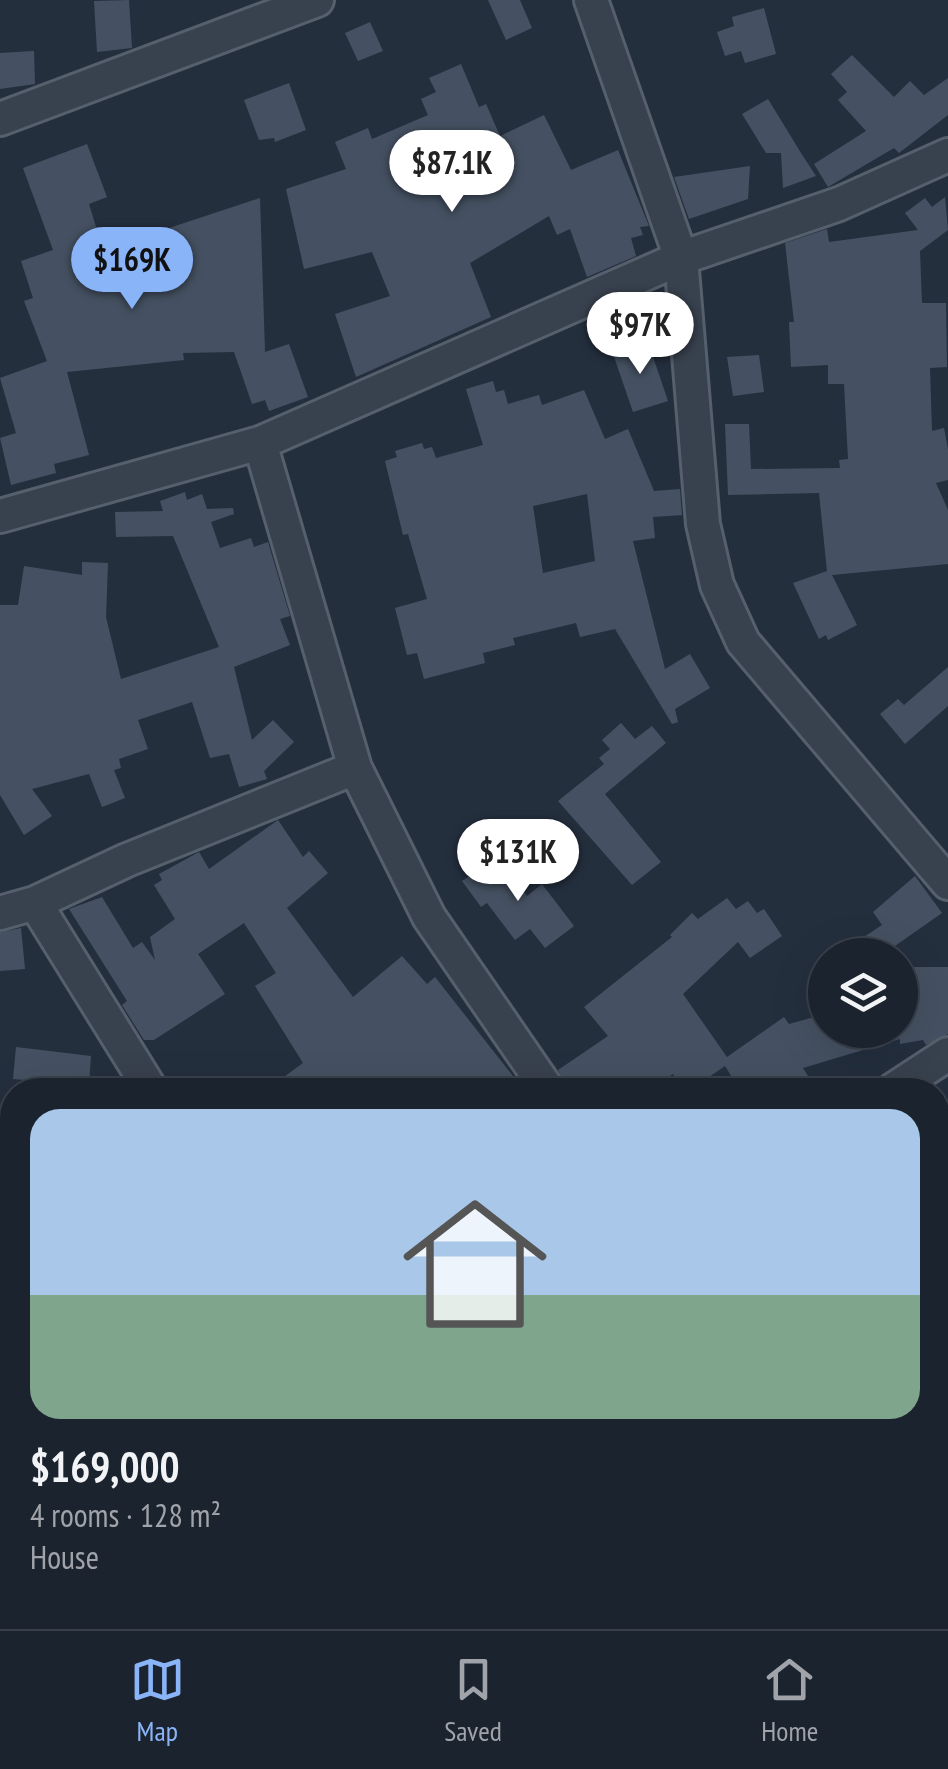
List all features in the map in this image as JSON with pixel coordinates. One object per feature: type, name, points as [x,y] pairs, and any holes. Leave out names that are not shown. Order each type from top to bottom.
[{"type":"street","points":[[0,119],[318,0]]},
{"type":"street","points":[[591,0],[682,258],[703,524],[717,584],[743,642],[784,695],[948,883]]},
{"type":"street","points":[[0,516],[260,443],[682,258],[839,204],[948,156]]},
{"type":"street","points":[[260,443],[355,768],[429,916],[540,1078]]},
{"type":"street","points":[[0,913],[35,903],[145,852],[355,768]]},
{"type":"street","points":[[35,903],[143,1078]]},
{"type":"street","points":[[911,1078],[948,1054]]},
{"type":"building","points":[[129,0],[132,48],[97,52],[94,1]]},
{"type":"building","points":[[488,0],[520,0],[532,28],[506,40]]},
{"type":"building","points":[[764,8],[776,54],[745,63],[741,51],[725,56],[717,32],[734,26],[732,17]]},
{"type":"building","points":[[370,22],[383,51],[358,61],[345,33]]},
{"type":"building","points":[[34,51],[35,84],[0,89],[0,53]]},
{"type":"building","points":[[852,55],[894,97],[910,81],[924,95],[948,78],[948,115],[899,153],[894,148],[828,187],[814,164],[866,131],[838,100],[847,92],[831,74]]},
{"type":"building","points":[[461,64],[479,107],[486,104],[500,136],[544,115],[571,170],[618,150],[649,226],[640,227],[643,235],[631,238],[636,256],[587,277],[570,229],[557,235],[549,216],[470,263],[491,317],[356,377],[335,314],[390,296],[372,252],[304,269],[286,189],[346,169],[335,142],[368,128],[372,139],[428,115],[421,99],[436,92],[429,78]]},
{"type":"building","points":[[289,83],[306,130],[275,142],[274,138],[259,140],[244,100]]},
{"type":"building","points":[[768,99],[816,176],[783,188],[781,153],[766,153],[742,114]]},
{"type":"building","points":[[87,144],[107,197],[89,204],[115,289],[176,283],[157,232],[260,198],[265,352],[289,344],[308,397],[269,411],[265,400],[252,404],[234,352],[183,353],[184,360],[67,372],[89,455],[54,464],[56,473],[11,485],[0,438],[16,433],[0,378],[47,361],[24,301],[33,298],[21,261],[53,250],[23,168]]},
{"type":"building","points":[[750,166],[748,199],[689,219],[674,177]]},
{"type":"building","points":[[945,197],[948,230],[920,251],[922,303],[946,303],[947,367],[930,368],[932,431],[944,428],[948,449],[948,480],[936,483],[948,510],[948,564],[832,575],[857,625],[828,640],[826,635],[819,639],[793,583],[827,571],[819,493],[728,495],[725,424],[749,424],[751,469],[840,468],[839,460],[848,459],[844,384],[828,384],[828,365],[791,367],[789,322],[794,322],[785,243],[827,229],[829,242],[918,230],[905,213],[925,198],[932,207]]},
{"type":"building","points":[[649,345],[668,401],[633,412],[612,351]]},
{"type":"building","points":[[759,355],[764,392],[733,396],[727,357]]},
{"type":"building","points":[[493,381],[496,392],[504,390],[508,404],[539,395],[542,405],[584,390],[605,439],[628,429],[654,491],[680,489],[682,515],[653,517],[655,538],[633,541],[665,669],[690,654],[710,688],[675,709],[678,722],[672,724],[615,629],[580,637],[576,623],[513,638],[515,645],[483,653],[485,663],[424,679],[417,653],[407,655],[395,608],[427,599],[408,534],[403,535],[385,461],[397,457],[395,451],[422,443],[424,449],[432,447],[436,458],[483,445],[466,389]],"holes":[[[587,494],[595,561],[543,573],[533,506]]]},
{"type":"building","points":[[185,492],[187,500],[202,494],[207,509],[233,508],[234,514],[211,522],[220,548],[251,538],[254,547],[268,542],[290,616],[280,619],[290,645],[234,667],[252,740],[273,720],[294,742],[264,771],[267,779],[239,787],[229,754],[210,758],[192,702],[138,720],[148,749],[119,759],[121,768],[114,770],[125,798],[102,807],[89,774],[32,789],[52,816],[24,835],[0,795],[0,605],[18,605],[24,566],[82,575],[82,562],[108,563],[106,617],[121,679],[219,647],[173,536],[116,537],[115,512],[163,511],[160,501]]},
{"type":"building","points":[[948,667],[948,706],[905,744],[880,714],[898,699],[904,705]]},
{"type":"building","points":[[621,723],[635,739],[652,726],[666,743],[605,794],[661,862],[632,885],[558,801],[604,764],[599,758],[610,749],[602,740]]},
{"type":"building","points":[[278,820],[303,857],[309,851],[328,873],[287,908],[353,997],[402,956],[427,984],[435,977],[515,1078],[282,1078],[303,1063],[255,986],[276,973],[244,923],[198,954],[225,994],[154,1040],[144,1040],[122,1005],[127,1001],[69,909],[102,897],[133,948],[142,942],[155,960],[150,937],[175,919],[154,885],[162,880],[159,874],[199,852],[209,869]]},
{"type":"building","points":[[499,856],[527,896],[542,884],[574,926],[545,948],[530,929],[515,940],[487,903],[481,907],[462,881]]},
{"type":"building","points":[[915,876],[942,913],[906,938],[862,938],[882,925],[873,912]]},
{"type":"building","points":[[727,898],[736,909],[748,901],[757,913],[764,909],[782,936],[750,958],[738,942],[683,994],[727,1057],[784,1017],[789,1024],[808,1019],[808,1048],[870,1048],[803,1068],[808,1076],[805,1078],[732,1078],[725,1066],[708,1078],[676,1078],[673,1074],[667,1078],[562,1078],[558,1070],[608,1036],[584,1007],[672,937],[692,913],[698,919]]},
{"type":"building","points":[[21,928],[25,969],[0,971],[0,932]]},
{"type":"building","points":[[918,967],[948,967],[948,1034],[926,1045],[923,1040],[918,1041]]},
{"type":"building","points":[[16,1047],[91,1056],[89,1078],[13,1078]]}]
